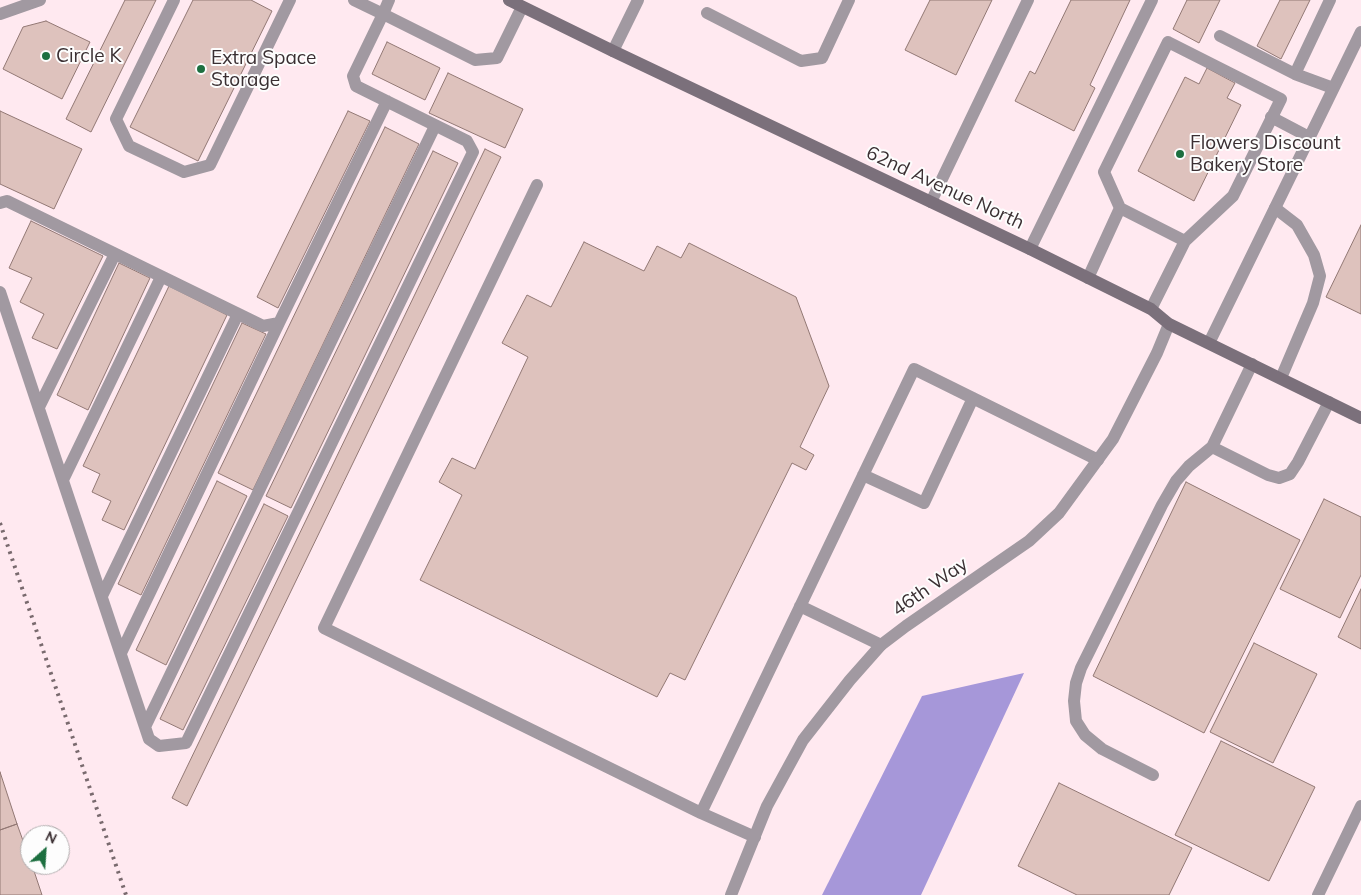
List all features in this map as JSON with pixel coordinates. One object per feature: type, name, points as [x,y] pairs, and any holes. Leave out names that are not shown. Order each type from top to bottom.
[{"type":"street","points":[[0,14],[40,0]]},
{"type":"street","points":[[174,0],[116,118],[129,146],[184,172],[210,165],[290,0]]},
{"type":"street","points":[[354,0],[475,60],[498,58],[522,6]]},
{"type":"street","points":[[0,292],[149,739],[159,746],[186,743],[473,152],[467,141],[356,86],[353,76],[389,0]]},
{"type":"street","name":"62nd Avenue North","points":[[509,0],[1030,249],[1151,309],[1169,324],[1361,418]]},
{"type":"street","points":[[613,51],[638,0]]},
{"type":"street","points":[[707,13],[801,61],[822,58],[849,0]]},
{"type":"street","points":[[931,202],[1028,0]]},
{"type":"street","points":[[1030,249],[1152,0]]},
{"type":"street","points":[[1295,74],[1330,0]]},
{"type":"street","points":[[1209,342],[1361,32]]},
{"type":"street","points":[[1220,36],[1295,74],[1333,88]]},
{"type":"street","points":[[1151,309],[1185,241],[1233,196],[1281,99],[1168,42],[1104,172],[1120,208],[1185,241]]},
{"type":"street","points":[[120,653],[387,102]]},
{"type":"street","points":[[1271,117],[1309,137]]},
{"type":"street","points":[[145,727],[435,126]]},
{"type":"street","points":[[537,185],[324,628],[755,837]]},
{"type":"street","points":[[0,203],[7,201],[263,326],[279,323]]},
{"type":"street","points":[[1088,278],[1120,208]]},
{"type":"street","points":[[1275,208],[1297,226],[1314,254],[1320,276],[1313,303],[1282,378]]},
{"type":"street","points":[[38,407],[115,254]]},
{"type":"street","points":[[63,480],[161,276]]},
{"type":"street","points":[[102,596],[238,314]]},
{"type":"street","name":"46th Way","points":[[731,895],[767,806],[803,740],[850,680],[881,645],[1029,541],[1059,514],[1113,439],[1157,353],[1169,324]]},
{"type":"street","points":[[1153,775],[1102,749],[1085,735],[1076,721],[1074,701],[1076,683],[1162,506],[1176,481],[1189,466],[1212,447],[1252,364]]},
{"type":"street","points":[[701,812],[914,369],[1098,460]]},
{"type":"street","points":[[862,475],[924,503],[973,398]]},
{"type":"street","points":[[1212,447],[1268,475],[1279,478],[1290,474],[1329,402]]},
{"type":"street","points":[[800,606],[881,645]]},
{"type":"street","points":[[1318,895],[1361,806]]},
{"type":"shaded area","points":[[1024,673],[921,895],[822,895],[922,696]]},
{"type":"building","points":[[125,0],[156,0],[91,132],[66,119]]},
{"type":"building","name":"Extra Space Storage","points":[[193,0],[251,0],[272,11],[198,161],[130,127]]},
{"type":"building","points":[[930,0],[992,0],[956,75],[905,50]]},
{"type":"building","points":[[1071,0],[1130,0],[1090,85],[1095,88],[1074,131],[1015,101],[1030,71],[1035,74]]},
{"type":"building","points":[[1187,0],[1220,0],[1199,43],[1173,29]]},
{"type":"building","points":[[1280,0],[1310,0],[1281,59],[1257,46]]},
{"type":"building","name":"Circle K","points":[[46,21],[90,42],[62,99],[3,69],[23,27]]},
{"type":"building","points":[[387,42],[440,68],[425,100],[372,74]]},
{"type":"building","points":[[1207,68],[1235,83],[1227,98],[1241,105],[1194,201],[1138,171],[1185,77],[1199,84]]},
{"type":"building","points":[[448,73],[523,109],[505,148],[429,113]]},
{"type":"building","points":[[0,111],[82,149],[54,209],[0,184]]},
{"type":"building","points":[[348,111],[370,121],[278,308],[257,297]]},
{"type":"building","points":[[385,127],[419,144],[253,490],[218,473]]},
{"type":"building","points":[[485,149],[501,157],[187,806],[172,798]]},
{"type":"building","points":[[433,151],[458,163],[291,508],[266,496]]},
{"type":"building","points":[[31,221],[103,256],[57,349],[32,338],[44,314],[20,302],[32,278],[9,268]]},
{"type":"building","points":[[1361,225],[1361,314],[1326,297]]},
{"type":"building","points":[[584,242],[644,271],[657,246],[681,258],[689,243],[796,297],[829,386],[800,447],[814,455],[806,470],[792,463],[685,680],[670,673],[657,697],[420,580],[462,495],[439,482],[452,458],[475,469],[528,357],[502,343],[527,295],[551,307]]},
{"type":"building","points":[[119,263],[150,278],[88,410],[57,395]]},
{"type":"building","points":[[169,286],[227,315],[124,530],[102,520],[111,501],[92,492],[100,474],[83,466]]},
{"type":"building","points":[[242,323],[266,334],[141,595],[118,584]]},
{"type":"building","points":[[217,481],[247,496],[166,665],[136,650]]},
{"type":"building","points":[[1186,482],[1300,540],[1204,733],[1093,676]]},
{"type":"building","points":[[1324,499],[1361,517],[1361,575],[1340,618],[1280,589]]},
{"type":"building","points":[[264,504],[288,516],[183,730],[160,719]]},
{"type":"building","points":[[1361,589],[1361,649],[1338,637]]},
{"type":"building","points":[[1254,643],[1317,674],[1273,763],[1210,732]]},
{"type":"building","points":[[1221,741],[1315,787],[1269,881],[1175,835]]},
{"type":"building","points":[[0,772],[17,824],[0,830]]},
{"type":"building","points":[[1059,783],[1192,848],[1169,895],[1077,895],[1018,866]]},
{"type":"building","points":[[17,824],[20,832],[20,875],[35,875],[42,895],[0,895],[0,830]]},
{"type":"railway","points":[[0,523],[126,895]]},
{"type":"place","name":"Circle K","points":[[46,56]]},
{"type":"place","name":"Extra Space Storage","points":[[201,69]]},
{"type":"place","name":"Flowers Discount Bakery Store","points":[[1180,154]]}]
